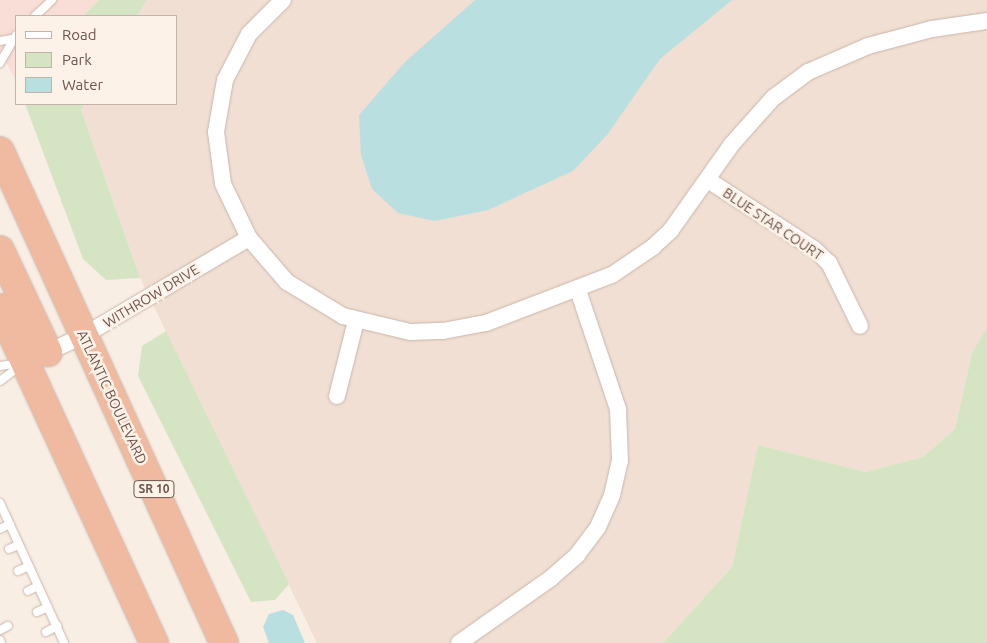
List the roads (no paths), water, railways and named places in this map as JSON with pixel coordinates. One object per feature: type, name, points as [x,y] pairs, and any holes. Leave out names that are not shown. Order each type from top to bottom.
[{"type":"highway","name":"ATLANTIC BOULEVARD","points":[[0,151],[224,643]]},
{"type":"highway","points":[[0,250],[24,360]]},
{"type":"highway","points":[[0,308],[154,643]]},
{"type":"street","points":[[282,0],[261,21],[240,49],[225,80],[217,114],[216,149],[223,184],[248,238],[287,282],[314,301],[356,321],[410,332],[458,329],[578,290],[612,275],[653,247],[687,211],[732,144],[773,98],[808,72],[868,46],[932,29],[987,21]]},
{"type":"street","name":"BLUE STAR COURT","points":[[708,180],[821,256],[840,282],[860,326]]},
{"type":"street","name":"WITHROW DRIVE","points":[[24,360],[83,336],[248,238]]},
{"type":"street","points":[[459,643],[551,578],[577,555],[598,527],[612,496],[620,461],[618,409],[578,290]]},
{"type":"street","points":[[337,396],[356,321]]},
{"type":"lane","points":[[36,15],[52,0]]},
{"type":"lane","points":[[0,41],[14,37]]},
{"type":"lane","points":[[0,62],[14,37]]},
{"type":"lane","points":[[0,381],[24,360]]},
{"type":"lane","points":[[0,503],[64,643]]},
{"type":"lane","points":[[0,528],[10,524]]},
{"type":"lane","points":[[9,549],[19,545]]},
{"type":"lane","points":[[18,571],[29,566]]},
{"type":"lane","points":[[28,591],[38,586]]},
{"type":"lane","points":[[37,612],[48,607]]},
{"type":"lane","points":[[46,632],[57,626]]},
{"type":"water","points":[[475,0],[732,0],[660,59],[607,135],[573,171],[488,210],[435,221],[398,213],[372,189],[361,155],[359,115],[405,62]]},
{"type":"water","points":[[283,610],[293,615],[305,643],[269,643],[263,627],[269,614]]}]
